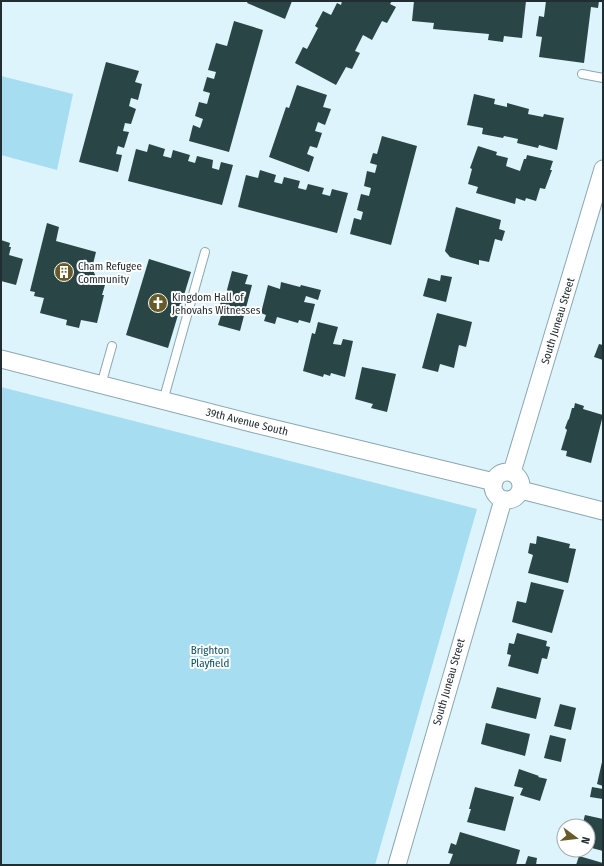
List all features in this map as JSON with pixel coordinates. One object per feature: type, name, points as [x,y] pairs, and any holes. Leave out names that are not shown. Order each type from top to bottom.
[{"type":"street","name":"South Juneau Street","points":[[512,472],[600,194],[603,169]]},
{"type":"street","name":"39th Avenue South","points":[[1,359],[494,482]]},
{"type":"street","points":[[512,472],[520,479],[522,484],[521,490],[512,500],[502,500],[493,489],[494,482],[500,473],[512,472]]},
{"type":"street","points":[[521,490],[603,511]]},
{"type":"street","name":"South Juneau Street","points":[[397,865],[502,500]]},
{"type":"lane","points":[[582,74],[603,78]]},
{"type":"lane","points":[[163,400],[205,252]]},
{"type":"lane","points":[[101,385],[112,346]]},
{"type":"green space","points":[[1,76],[73,94],[57,170],[1,155]]},
{"type":"green space","name":"Brighton Playfield","points":[[1,387],[477,509],[375,865],[1,865]]},
{"type":"building","points":[[248,1],[292,1],[285,19],[247,3]]},
{"type":"building","points":[[342,1],[392,1],[390,4],[396,7],[387,23],[382,21],[372,40],[363,35],[355,51],[360,53],[352,69],[346,67],[336,85],[295,63],[303,47],[307,49],[318,28],[315,26],[323,11],[331,15],[337,3],[341,5]]},
{"type":"building","points":[[414,1],[526,1],[522,38],[504,36],[503,42],[488,40],[489,34],[433,29],[434,23],[412,21]]},
{"type":"building","points":[[546,1],[599,1],[598,8],[591,7],[584,63],[539,57],[542,37],[536,36],[539,16],[544,17]]},
{"type":"building","points":[[234,21],[263,30],[229,152],[189,141],[193,125],[200,128],[203,119],[195,116],[199,102],[207,104],[210,93],[203,91],[207,77],[214,79],[216,72],[208,70],[216,43],[227,46]]},
{"type":"building","points":[[106,62],[139,71],[135,82],[142,84],[138,100],[131,98],[129,106],[136,109],[131,124],[125,123],[123,131],[129,132],[124,148],[118,146],[116,154],[122,155],[118,172],[79,162]]},
{"type":"building","points":[[297,85],[327,95],[323,107],[331,109],[325,125],[318,122],[315,131],[322,133],[317,148],[310,146],[307,154],[314,157],[309,172],[269,157],[286,107],[289,108]]},
{"type":"building","points":[[474,94],[495,99],[494,104],[507,107],[507,103],[529,109],[528,114],[543,117],[544,114],[564,118],[557,150],[539,145],[538,148],[517,143],[518,139],[504,136],[503,138],[482,134],[483,128],[467,125]]},
{"type":"building","points":[[382,136],[417,146],[391,245],[350,234],[354,218],[361,220],[363,212],[357,210],[361,194],[369,196],[371,188],[364,186],[367,171],[375,173],[377,165],[370,163],[373,153],[377,154]]},
{"type":"building","points":[[149,144],[165,149],[163,156],[171,158],[173,150],[190,155],[188,161],[195,163],[197,156],[213,160],[212,168],[219,170],[221,162],[233,165],[222,205],[128,181],[136,149],[147,152]]},
{"type":"building","points":[[478,146],[497,152],[496,155],[508,158],[506,166],[520,171],[527,155],[553,161],[550,170],[552,170],[545,189],[540,188],[536,201],[526,198],[525,201],[516,198],[515,204],[476,193],[478,187],[468,184],[472,169],[470,168]]},
{"type":"building","points":[[260,170],[276,175],[274,182],[282,184],[284,177],[300,181],[298,188],[306,190],[308,184],[324,188],[322,194],[330,196],[332,189],[348,193],[337,233],[238,207],[246,175],[258,178]]},
{"type":"building","points":[[456,207],[501,220],[499,229],[505,231],[502,241],[495,239],[489,262],[479,260],[479,265],[450,257],[445,251]]},
{"type":"building","name":"Cham Refugee Community","points":[[47,223],[59,227],[56,241],[96,252],[92,268],[96,277],[95,283],[105,285],[97,323],[81,320],[79,328],[66,325],[67,320],[40,313],[44,298],[34,296],[35,292],[30,291]]},
{"type":"building","points":[[1,240],[10,243],[9,247],[11,247],[9,255],[23,259],[16,285],[1,281]]},
{"type":"building","name":"Kingdom Hall of Jehovahs Witnesses","points":[[149,259],[191,272],[168,348],[126,335]]},
{"type":"building","points":[[232,271],[248,275],[245,284],[252,285],[240,331],[218,325],[223,309],[219,308],[221,301],[224,301]]},
{"type":"building","points":[[441,275],[452,277],[446,302],[423,296],[428,278],[440,281]]},
{"type":"building","points":[[281,282],[321,290],[318,300],[306,296],[304,302],[315,304],[310,323],[299,320],[298,323],[277,317],[275,324],[264,321],[266,315],[261,313],[268,285],[280,289]]},
{"type":"building","points":[[437,313],[472,322],[466,347],[459,345],[454,368],[440,364],[438,372],[422,368]]},
{"type":"building","points":[[318,322],[338,327],[333,344],[341,345],[343,339],[353,341],[345,377],[331,373],[330,376],[324,374],[323,377],[303,371],[312,333],[315,334]]},
{"type":"building","points":[[599,344],[603,345],[603,360],[594,357]]},
{"type":"building","points":[[362,367],[396,374],[387,412],[371,408],[373,404],[355,399]]},
{"type":"building","points":[[575,403],[584,406],[583,409],[603,415],[591,463],[566,456],[567,451],[561,450],[567,430],[565,428]]},
{"type":"building","points":[[537,536],[570,544],[569,548],[576,549],[568,583],[528,573],[533,555],[528,553],[530,543],[536,544]]},
{"type":"building","points":[[531,582],[564,590],[552,633],[512,622],[517,601],[526,603]]},
{"type":"building","points":[[517,633],[547,641],[546,646],[550,647],[547,659],[542,658],[538,674],[508,666],[511,655],[507,654],[509,643],[514,644]]},
{"type":"building","points":[[497,687],[541,698],[536,719],[491,708]]},
{"type":"building","points":[[560,704],[576,708],[571,730],[554,726]]},
{"type":"building","points":[[486,723],[530,734],[525,756],[481,744]]},
{"type":"building","points":[[550,735],[566,739],[561,762],[544,758]]},
{"type":"building","points":[[603,762],[603,786],[597,784]]},
{"type":"building","points":[[519,769],[547,779],[540,801],[520,795],[523,788],[514,786]]},
{"type":"building","points":[[475,787],[514,797],[505,831],[467,822]]},
{"type":"building","points":[[592,787],[603,789],[603,799],[590,797]]},
{"type":"building","points":[[585,815],[603,819],[603,851],[596,849],[596,818],[584,818]]},
{"type":"building","points":[[460,832],[520,850],[516,865],[449,865],[453,854],[448,853],[451,843],[456,845]]},
{"type":"building","points":[[528,856],[537,858],[536,865],[525,865]]},
{"type":"building","points":[[578,858],[586,858],[603,863],[603,865],[576,865]]},
{"type":"place","name":"Cham Refugee Community","points":[[64,272]]},
{"type":"place","name":"Kingdom Hall of Jehovahs Witnesses","points":[[158,303]]}]
